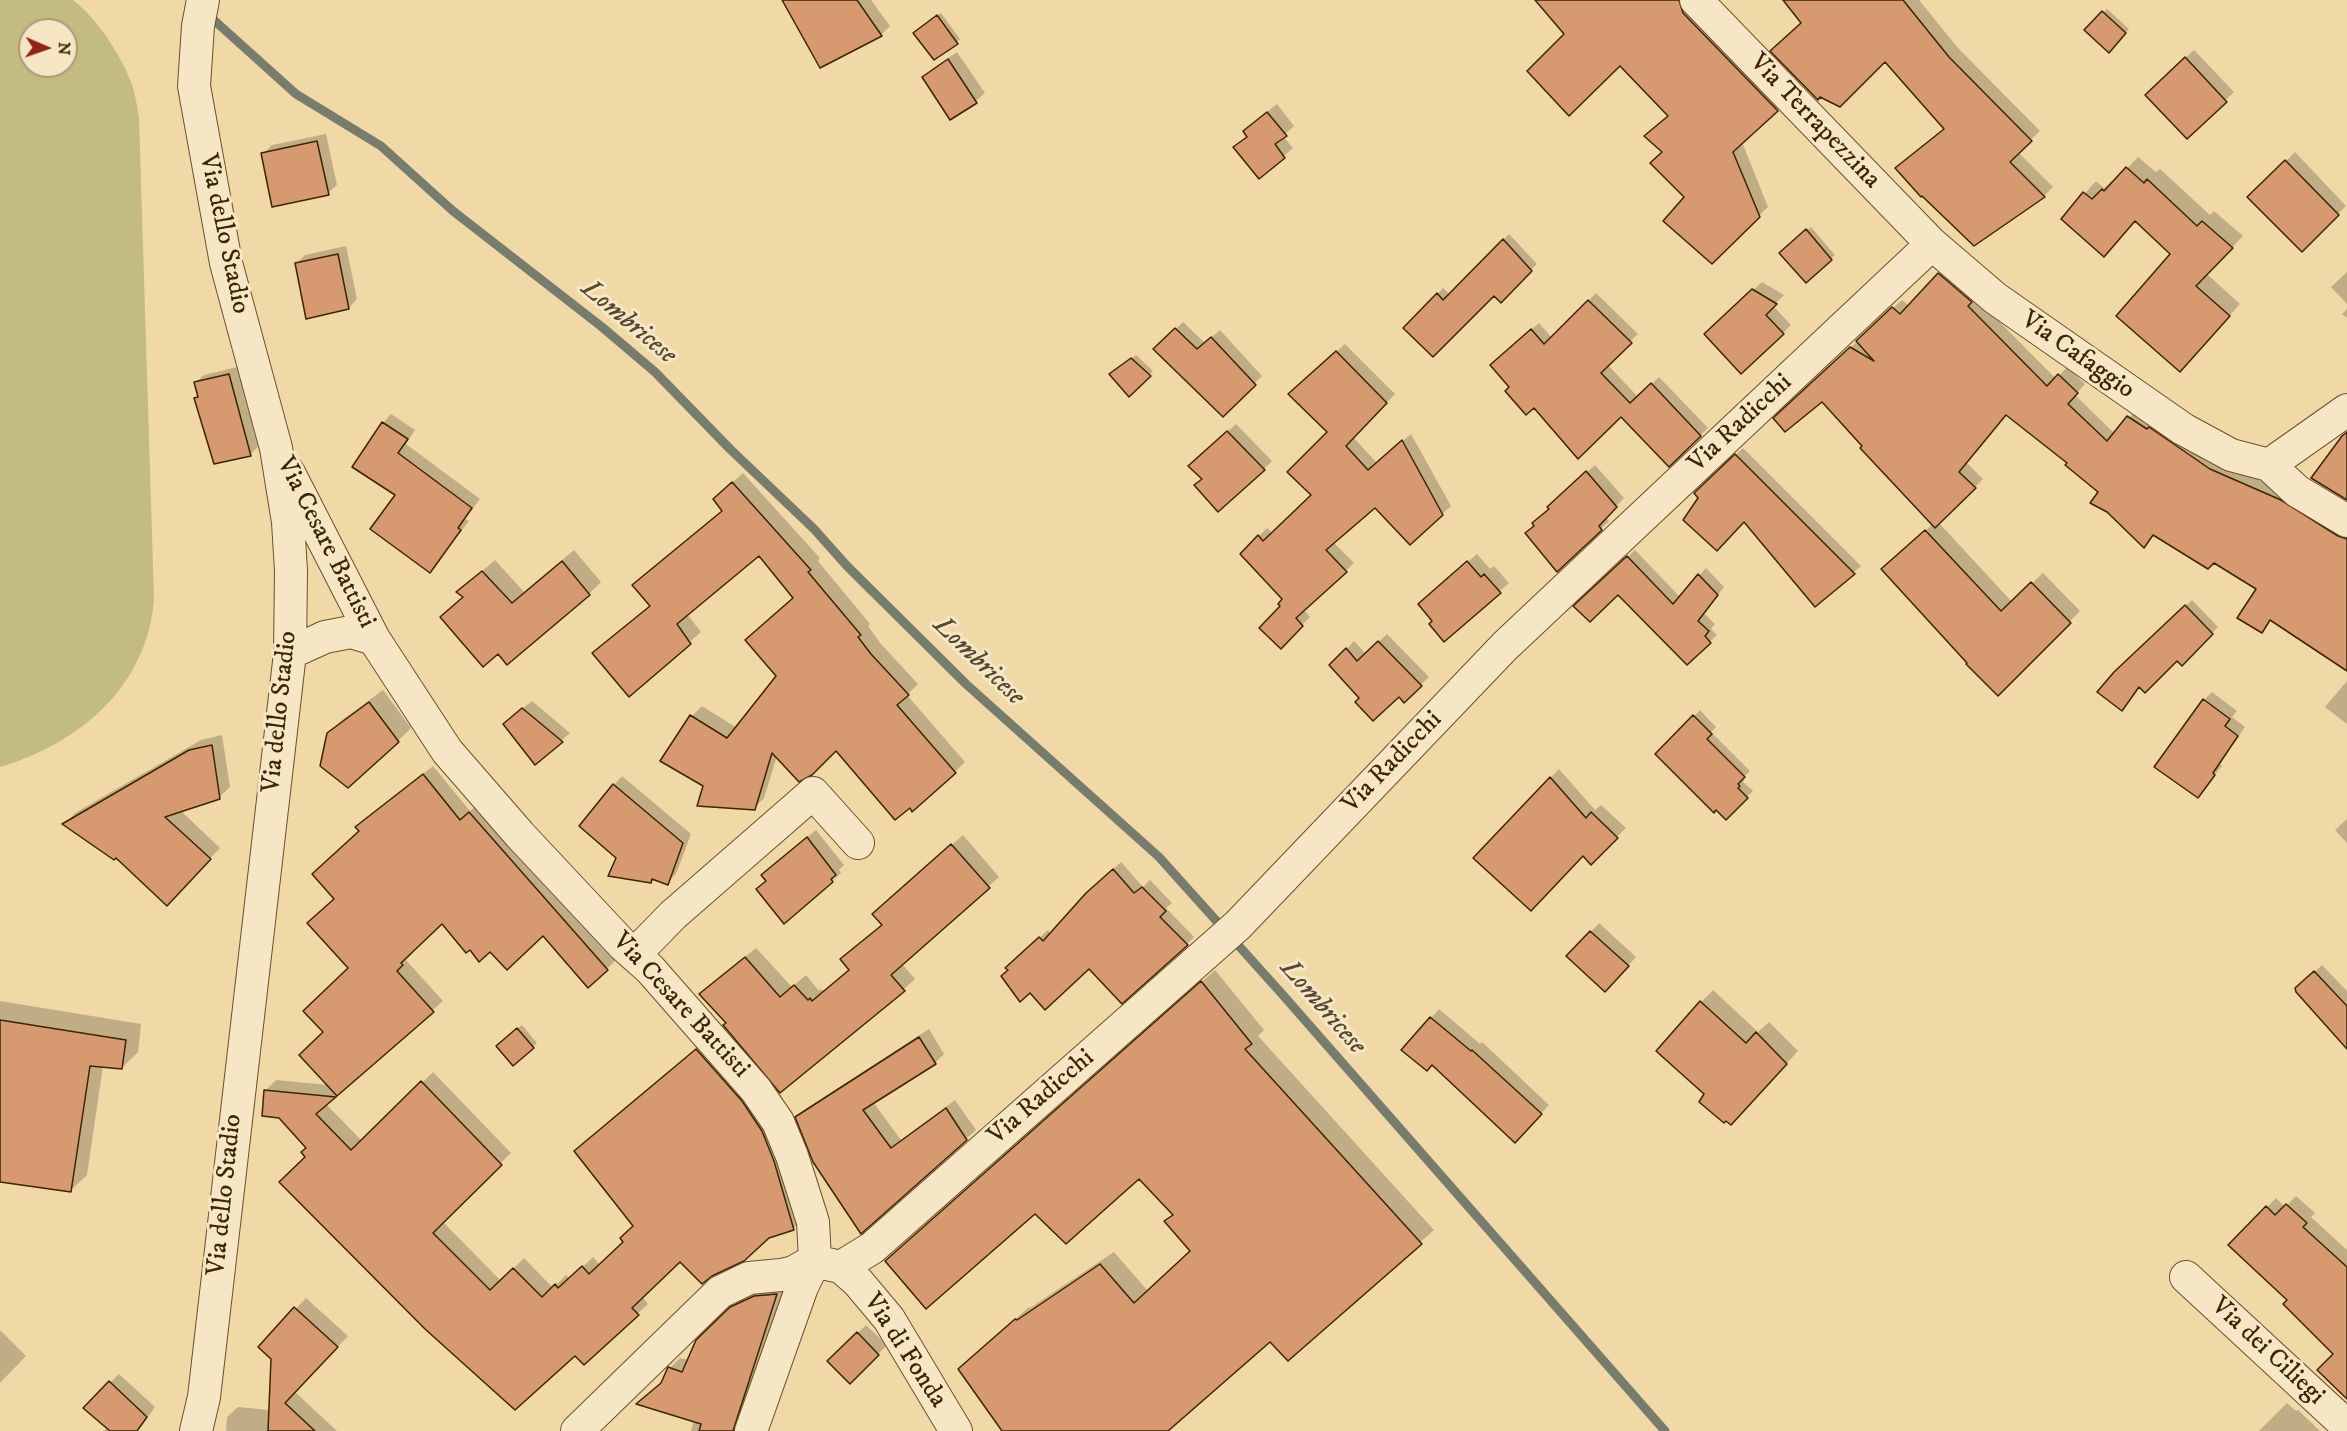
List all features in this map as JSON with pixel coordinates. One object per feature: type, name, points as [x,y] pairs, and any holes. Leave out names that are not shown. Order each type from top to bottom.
[{"type":"street","name":"Via Terrapezzina","points":[[1696,0],[1932,244]]},
{"type":"street","name":"Via dello Stadio","points":[[196,1431],[204,1397],[290,653],[291,572],[288,522],[276,448],[226,263],[194,86],[200,13]]},
{"type":"street","name":"Via Cafaggio","points":[[1932,244],[1995,298],[2183,429],[2231,455],[2269,465]]},
{"type":"street","name":"Via Radicchi","points":[[578,1431],[720,1292],[749,1278],[781,1275],[828,1264],[873,1248],[1238,925],[1505,646],[1932,244]]},
{"type":"street","points":[[2347,410],[2269,465],[2297,490],[2347,521]]},
{"type":"street","name":"Via Cesare Battisti","points":[[276,448],[374,639],[447,750],[520,835],[650,969],[756,1090],[778,1122],[792,1156],[828,1264],[802,1287],[750,1431]]},
{"type":"street","name":"Via Cesare Battisti","points":[[290,653],[325,637],[351,632],[374,639]]},
{"type":"street","points":[[634,955],[673,915],[813,793],[858,843]]},
{"type":"street","name":"Via di Fonda","points":[[828,1264],[858,1282],[890,1319],[956,1431]]},
{"type":"street","name":"Via dei Ciliegi","points":[[2186,1277],[2347,1426]]},
{"type":"shaded area","points":[[0,0],[73,0],[92,18],[118,54],[134,91],[139,116],[154,599],[149,630],[138,659],[123,684],[104,707],[82,726],[57,743],[0,767]]},
{"type":"building","points":[[782,0],[857,0],[882,36],[820,68]]},
{"type":"building","points":[[1535,0],[1679,0],[1683,13],[1778,111],[1733,152],[1760,217],[1712,264],[1663,221],[1684,197],[1650,163],[1662,152],[1644,136],[1668,116],[1620,66],[1569,116],[1527,71],[1564,34]]},
{"type":"building","points":[[1783,0],[1903,0],[1949,57],[2032,141],[2010,162],[2045,197],[1974,246],[1921,197],[1895,168],[1944,129],[1885,62],[1840,107],[1820,97],[1818,100],[1770,51],[1801,23]]},
{"type":"building","points":[[2102,11],[2126,33],[2109,53],[2084,30]]},
{"type":"building","points":[[937,15],[958,44],[934,60],[913,33]]},
{"type":"building","points":[[2185,57],[2227,102],[2187,139],[2145,95]]},
{"type":"building","points":[[948,59],[977,103],[950,120],[922,77]]},
{"type":"building","points":[[1267,112],[1287,136],[1275,144],[1285,158],[1259,179],[1233,147],[1247,137],[1243,131]]},
{"type":"building","points":[[317,141],[329,195],[272,207],[261,153]]},
{"type":"building","points":[[2285,160],[2339,215],[2302,252],[2247,197]]},
{"type":"building","points":[[2126,167],[2144,183],[2147,179],[2197,226],[2202,221],[2233,248],[2196,286],[2230,316],[2180,372],[2116,316],[2170,254],[2135,221],[2104,257],[2061,219],[2083,192],[2092,199],[2102,189],[2104,191]]},
{"type":"building","points":[[1806,229],[1832,260],[1806,283],[1779,253]]},
{"type":"building","points":[[1503,239],[1532,271],[1501,303],[1494,296],[1433,357],[1403,328],[1437,293],[1443,300]]},
{"type":"building","points":[[338,254],[349,309],[306,319],[295,263]]},
{"type":"building","points":[[1938,273],[1972,302],[1968,306],[2047,386],[2058,374],[2078,393],[2068,404],[2107,441],[2127,416],[2147,429],[2149,427],[2210,469],[2281,500],[2338,536],[2347,539],[2347,671],[2270,620],[2262,633],[2237,618],[2256,589],[2214,563],[2208,569],[2153,535],[2144,548],[2107,512],[2090,503],[2098,492],[2065,465],[2067,463],[2006,415],[1959,472],[1976,488],[1935,528],[1860,448],[1862,446],[1822,402],[1785,432],[1773,418],[1850,347],[1874,361],[1856,341],[1892,307],[1900,314]]},
{"type":"building","points":[[1752,289],[1777,304],[1766,315],[1784,334],[1741,374],[1704,334]]},
{"type":"building","points":[[1588,300],[1632,343],[1601,373],[1630,403],[1651,383],[1701,436],[1669,467],[1621,417],[1578,459],[1534,408],[1526,415],[1505,391],[1509,387],[1490,365],[1531,329],[1544,344]]},
{"type":"building","points":[[1175,328],[1197,349],[1211,337],[1256,385],[1223,417],[1153,349]]},
{"type":"building","points":[[1336,351],[1387,403],[1346,446],[1368,470],[1402,440],[1443,515],[1410,545],[1375,508],[1326,550],[1347,572],[1296,618],[1303,626],[1281,649],[1259,628],[1280,606],[1278,604],[1282,599],[1240,554],[1258,535],[1263,541],[1311,495],[1287,472],[1327,432],[1288,394]]},
{"type":"building","points":[[1131,358],[1151,376],[1129,397],[1109,374]]},
{"type":"building","points":[[229,374],[251,456],[214,464],[194,398],[198,397],[194,382]]},
{"type":"building","points":[[382,422],[408,439],[398,453],[472,508],[458,528],[461,530],[430,573],[370,529],[395,495],[352,467]]},
{"type":"building","points":[[1227,431],[1265,470],[1218,512],[1194,485],[1202,479],[1188,466]]},
{"type":"building","points":[[2347,432],[2347,500],[2311,478]]},
{"type":"building","points":[[1735,454],[1855,574],[1815,607],[1744,522],[1717,551],[1683,520],[1698,498],[1694,493]]},
{"type":"building","points":[[1586,471],[1617,507],[1599,526],[1602,530],[1557,572],[1525,533],[1534,526],[1532,523],[1549,509],[1547,507]]},
{"type":"building","points":[[732,482],[811,570],[808,572],[861,635],[858,637],[871,654],[909,695],[897,705],[956,773],[912,812],[910,808],[895,820],[836,751],[812,775],[799,782],[772,753],[755,810],[697,806],[703,786],[660,761],[690,715],[727,738],[776,676],[745,640],[793,598],[759,556],[677,624],[691,644],[629,697],[592,653],[650,606],[632,585],[722,511],[713,499]]},
{"type":"building","points":[[1925,530],[2001,611],[2031,582],[2071,623],[1998,696],[1966,664],[1881,569]]},
{"type":"building","points":[[1627,556],[1673,604],[1698,574],[1718,595],[1698,621],[1709,631],[1705,636],[1711,643],[1687,665],[1618,595],[1590,622],[1573,606]]},
{"type":"building","points":[[562,561],[590,595],[507,665],[498,654],[483,667],[440,617],[463,597],[456,592],[482,571],[512,603]]},
{"type":"building","points":[[1467,561],[1481,577],[1484,574],[1501,593],[1444,642],[1429,624],[1432,621],[1418,604]]},
{"type":"building","points":[[2185,605],[2213,634],[2182,666],[2177,661],[2145,693],[2139,687],[2122,711],[2097,692],[2114,672]]},
{"type":"building","points":[[1378,641],[1422,686],[1404,703],[1399,697],[1373,721],[1355,702],[1359,698],[1329,665],[1346,648],[1357,661]]},
{"type":"building","points":[[2203,699],[2230,719],[2225,726],[2238,736],[2213,773],[2215,775],[2198,798],[2154,767]]},
{"type":"building","points":[[369,702],[399,742],[348,788],[320,766],[327,733]]},
{"type":"building","points":[[522,708],[563,742],[535,765],[503,724]]},
{"type":"building","points":[[1693,715],[1712,734],[1707,739],[1745,777],[1738,784],[1740,786],[1738,788],[1748,798],[1726,820],[1716,810],[1714,813],[1655,754]]},
{"type":"building","points":[[212,745],[220,799],[165,817],[211,859],[167,906],[116,858],[114,860],[62,824],[189,750]]},
{"type":"building","points":[[423,774],[460,820],[469,812],[608,970],[588,988],[543,936],[507,970],[490,952],[479,962],[470,950],[466,953],[442,924],[401,963],[403,965],[397,971],[434,1012],[337,1096],[299,1055],[323,1032],[303,1011],[348,968],[307,923],[334,899],[312,874],[359,831],[355,827]]},
{"type":"building","points":[[1550,777],[1586,818],[1591,812],[1618,838],[1591,865],[1583,856],[1531,911],[1473,858]]},
{"type":"building","points":[[613,784],[683,843],[668,885],[652,879],[651,883],[608,876],[616,858],[579,826]]},
{"type":"building","points":[[807,837],[836,875],[831,879],[833,882],[784,924],[756,889],[766,881],[761,875]]},
{"type":"building","points":[[951,844],[990,888],[891,975],[905,991],[780,1093],[723,1025],[726,1023],[699,994],[745,957],[780,997],[794,985],[808,1000],[810,998],[812,1001],[849,970],[840,959],[882,925],[872,914]]},
{"type":"building","points":[[1113,869],[1134,893],[1142,887],[1166,911],[1160,917],[1188,945],[1122,1004],[1089,969],[1045,1010],[1030,993],[1020,1002],[1001,976],[1008,970],[1005,968],[1039,937],[1043,941],[1086,893]]},
{"type":"building","points":[[1590,931],[1629,966],[1605,992],[1566,956]]},
{"type":"building","points":[[2314,971],[2347,1006],[2347,1049],[2296,992],[2295,988]]},
{"type":"building","points":[[1201,981],[1252,1044],[1245,1049],[1422,1244],[1288,1361],[1270,1342],[1168,1431],[1002,1431],[958,1369],[1015,1319],[1017,1320],[1100,1264],[1134,1303],[1190,1251],[1164,1221],[1173,1215],[1139,1179],[1066,1244],[1035,1214],[926,1309],[885,1261]]},
{"type":"building","points":[[1700,1001],[1746,1043],[1756,1032],[1787,1064],[1731,1125],[1726,1121],[1724,1123],[1699,1102],[1704,1094],[1656,1051]]},
{"type":"building","points":[[1430,1017],[1472,1050],[1542,1114],[1515,1143],[1432,1065],[1427,1071],[1401,1050]]},
{"type":"building","points":[[0,1020],[126,1040],[122,1069],[90,1066],[71,1192],[0,1182]]},
{"type":"building","points":[[517,1028],[534,1048],[513,1066],[496,1046]]},
{"type":"building","points":[[919,1037],[936,1064],[863,1110],[891,1148],[946,1108],[967,1140],[861,1234],[813,1162],[795,1117]]},
{"type":"building","points":[[696,1049],[742,1101],[762,1131],[774,1161],[794,1230],[769,1238],[744,1261],[712,1276],[702,1284],[680,1262],[632,1308],[639,1315],[584,1365],[575,1356],[515,1410],[425,1329],[279,1182],[305,1157],[301,1152],[306,1148],[279,1118],[262,1116],[264,1090],[336,1097],[316,1114],[351,1150],[421,1081],[502,1165],[433,1233],[490,1290],[513,1268],[542,1297],[555,1284],[558,1288],[582,1266],[589,1274],[623,1242],[620,1238],[633,1226],[574,1151]]},
{"type":"building","points":[[2286,1204],[2307,1223],[2303,1227],[2347,1267],[2347,1399],[2317,1370],[2333,1354],[2283,1304],[2287,1300],[2228,1245],[2266,1206],[2275,1215]]},
{"type":"building","points":[[777,1294],[733,1431],[699,1431],[701,1424],[636,1404],[661,1383],[668,1367],[682,1372],[696,1340],[730,1307],[754,1296]]},
{"type":"building","points":[[294,1307],[338,1347],[285,1403],[315,1431],[268,1431],[271,1359],[258,1347]]},
{"type":"building","points":[[857,1332],[879,1355],[850,1384],[827,1361]]},
{"type":"building","points":[[109,1381],[147,1417],[137,1431],[110,1431],[83,1408]]},
{"type":"waterway","name":"Lombricese","points":[[206,13],[296,94],[381,146],[453,211],[602,327],[655,372],[966,684],[1159,857],[1665,1431]]}]
